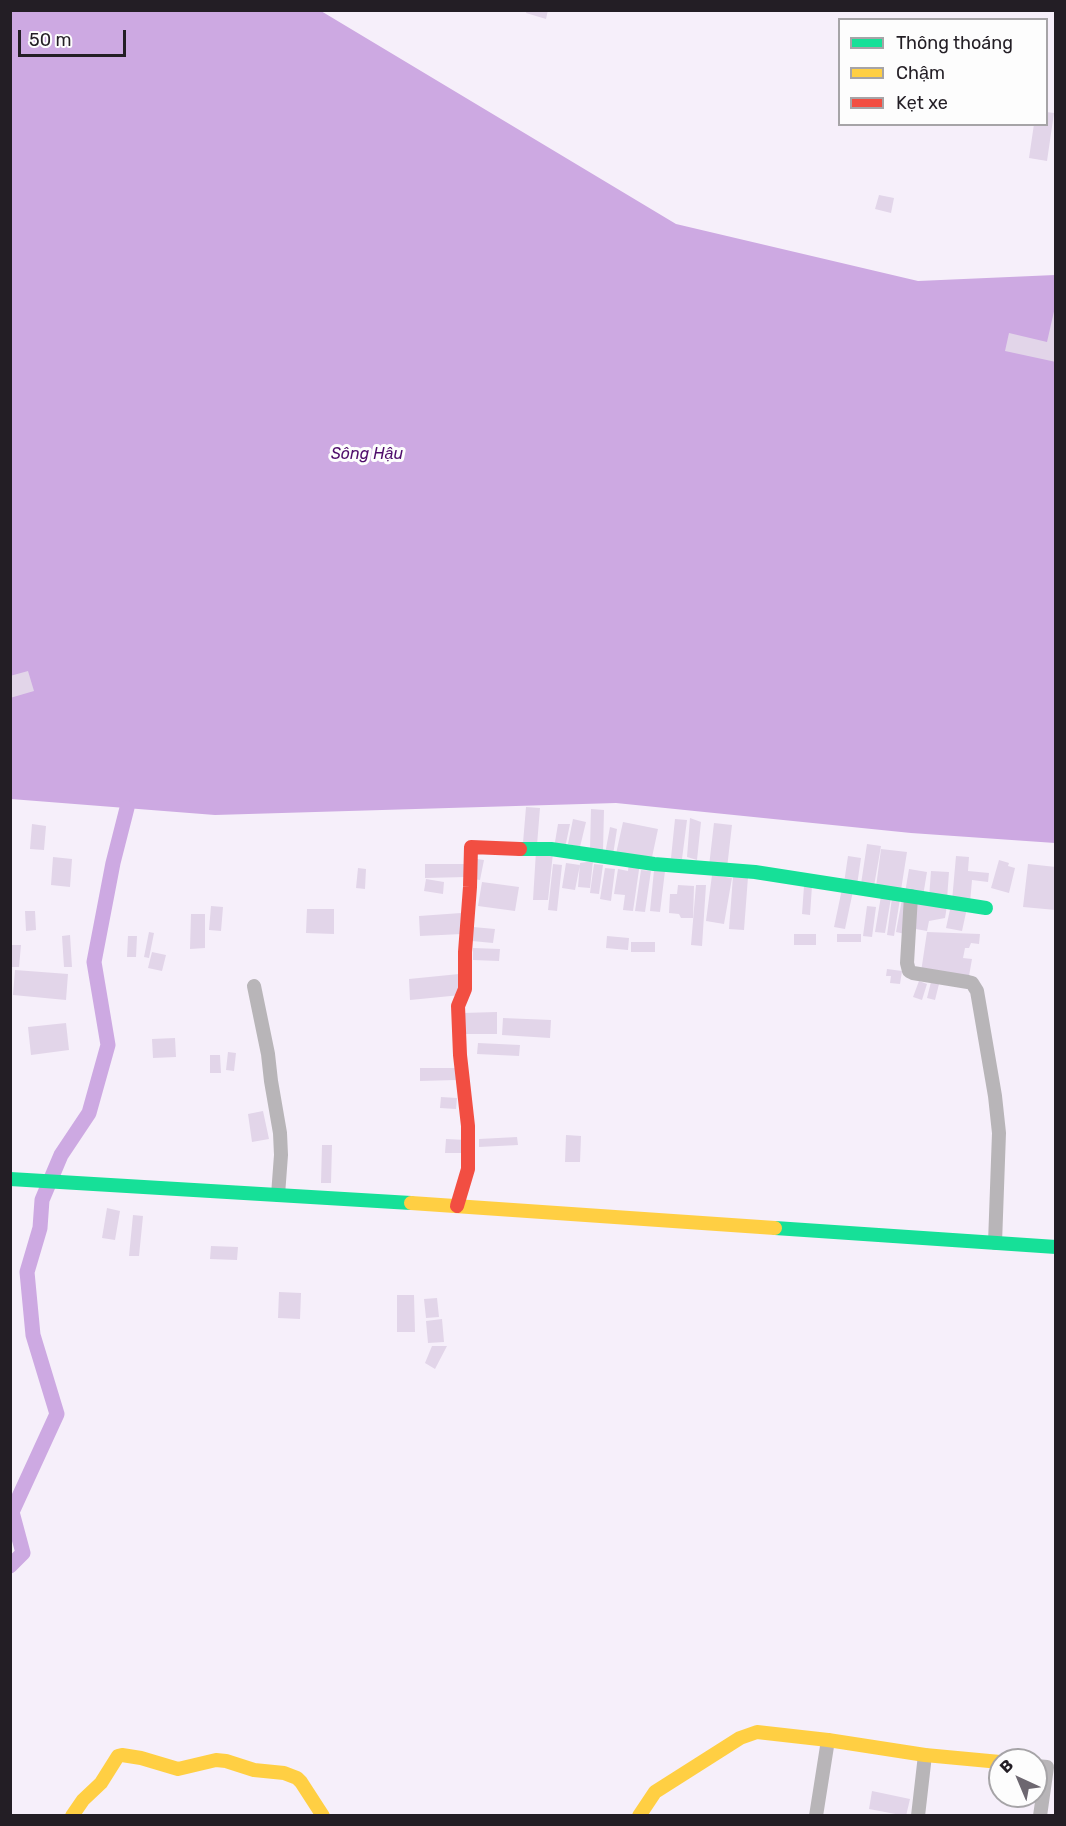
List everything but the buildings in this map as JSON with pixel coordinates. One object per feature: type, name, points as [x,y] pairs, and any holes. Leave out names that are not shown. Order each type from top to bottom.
[{"type":"street","points":[[457,1206],[468,1169],[468,1126],[460,1055],[458,1006],[465,989],[471,847],[550,849],[654,864],[754,872],[986,908]]},
{"type":"street","points":[[911,896],[908,969],[913,973],[970,982],[977,991],[999,1133],[995,1243]]},
{"type":"street","points":[[254,986],[268,1054],[280,1133],[278,1195]]},
{"type":"street","points":[[10,1179],[457,1206],[1056,1247]]},
{"type":"street","points":[[639,1815],[655,1792],[740,1738],[757,1732],[925,1755],[988,1761]]},
{"type":"street","points":[[816,1815],[828,1740]]},
{"type":"street","points":[[72,1815],[121,1755],[141,1758],[177,1769],[216,1760],[254,1770],[284,1773],[301,1782],[323,1815]]},
{"type":"street","points":[[918,1815],[925,1755]]},
{"type":"water","name":"Sông Hậu","points":[[10,11],[321,11],[676,224],[918,281],[1055,275],[1055,843],[911,833],[616,803],[215,815],[11,799]]},
{"type":"waterway","points":[[10,1566],[23,1553],[12,1512],[57,1414],[33,1335],[27,1272],[40,1228],[42,1200],[61,1155],[89,1113],[108,1045],[94,962],[113,863],[127,808]]},
{"type":"traffic: fast","points":[[520,849],[551,849],[654,864],[755,872],[986,908]]},
{"type":"traffic: fast","points":[[10,1179],[411,1203]]},
{"type":"traffic: fast","points":[[775,1228],[1056,1247]]},
{"type":"traffic: slow","points":[[411,1203],[775,1228]]},
{"type":"traffic: slow","points":[[639,1816],[655,1792],[740,1738],[757,1732],[925,1755],[988,1761]]},
{"type":"traffic: slow","points":[[72,1816],[83,1800],[101,1783],[118,1756],[122,1755],[178,1769],[216,1760],[254,1770],[284,1773],[301,1782],[323,1816]]},
{"type":"traffic: jam","points":[[457,1206],[468,1169],[468,1126],[460,1055],[458,1006],[465,989],[471,847],[520,849]]}]
